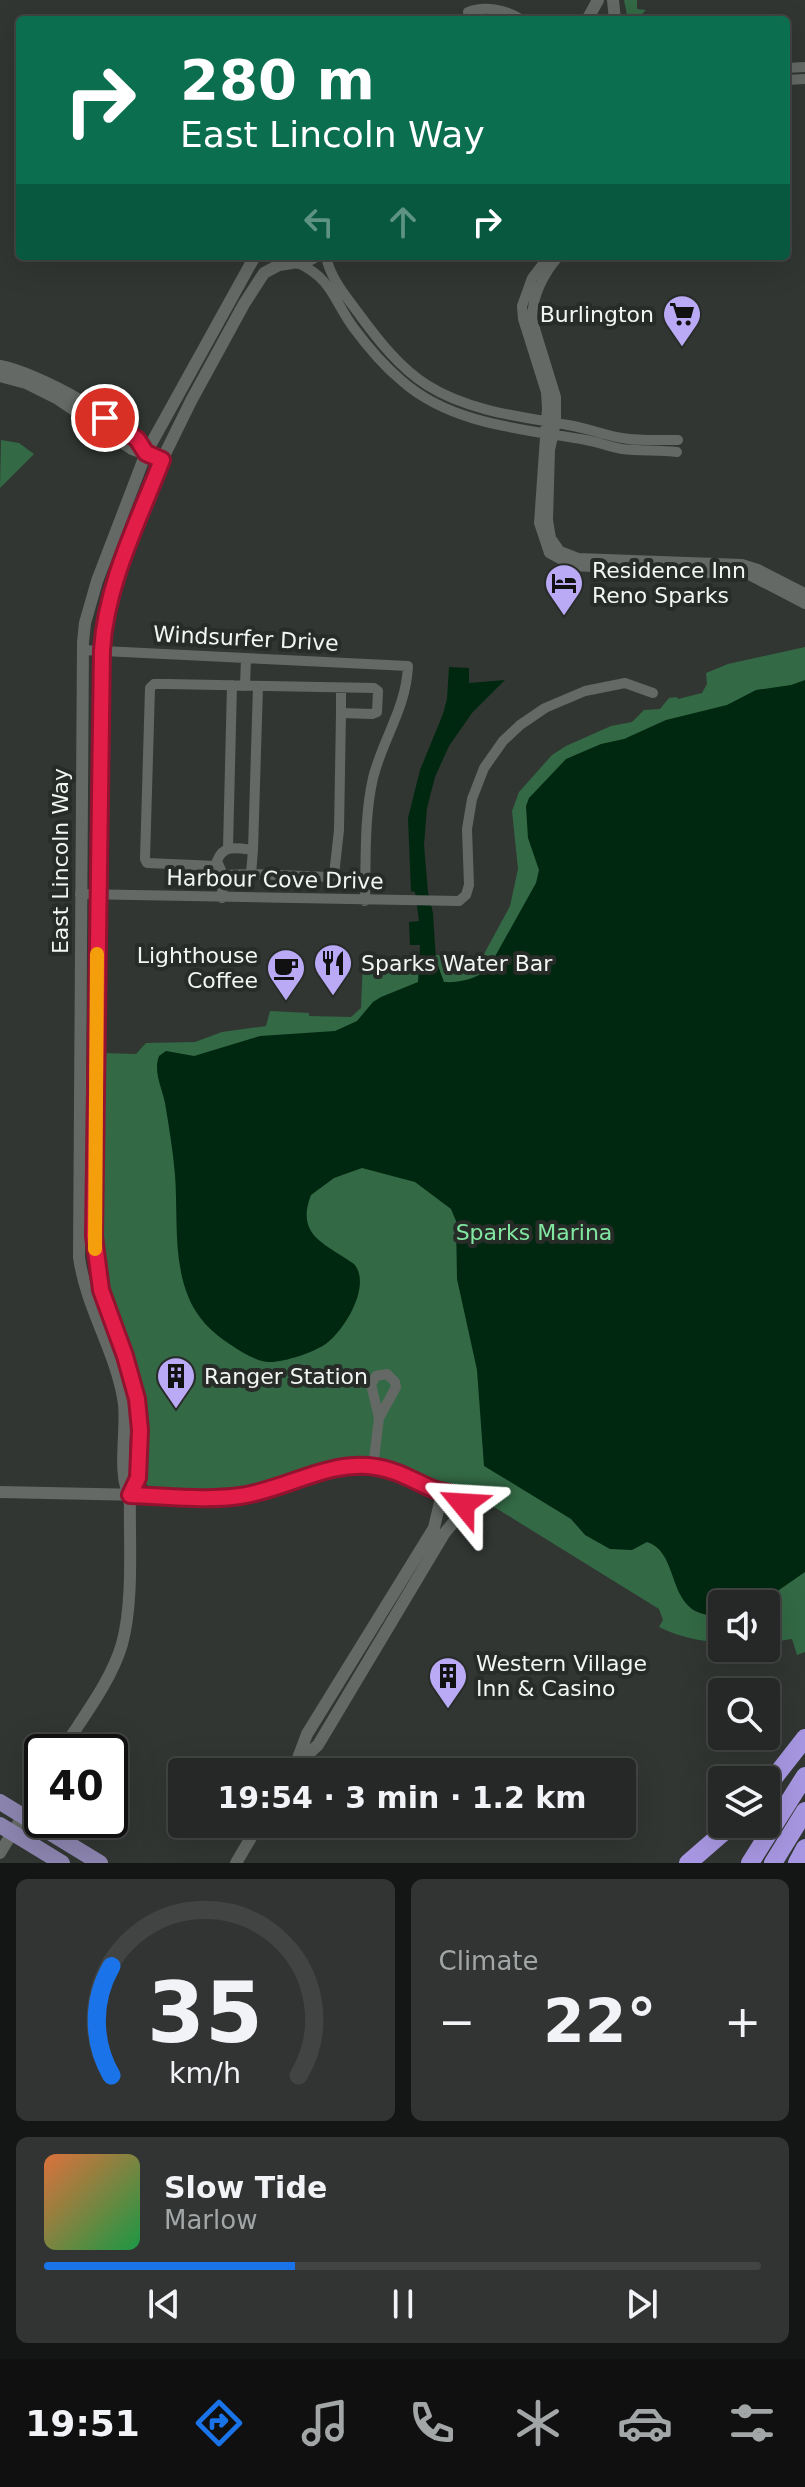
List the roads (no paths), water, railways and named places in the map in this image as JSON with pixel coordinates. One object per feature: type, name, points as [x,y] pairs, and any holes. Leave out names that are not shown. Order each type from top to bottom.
[{"type":"highway","points":[[780,1770],[805,1738]]},
{"type":"highway","points":[[750,1863],[805,1776]]},
{"type":"highway","points":[[773,1863],[805,1811]]},
{"type":"highway","points":[[688,1863],[717,1838]]},
{"type":"highway","points":[[797,1863],[805,1848]]},
{"type":"main road","points":[[0,1802],[100,1863]]},
{"type":"main road","points":[[6,1828],[62,1863]]},
{"type":"street","points":[[476,16],[468,12],[477,8],[513,16]]},
{"type":"street","name":"East Lincoln Way","points":[[130,1495],[124,1484],[125,1430],[121,1388],[87,1295],[79,1257],[80,894],[85,623],[97,581],[146,453],[253,260]]},
{"type":"street","points":[[288,260],[322,276],[352,326],[402,382],[427,399],[465,415],[548,435],[621,444],[677,446]]},
{"type":"street","name":"East Lincoln Way","points":[[72,1734],[108,1676],[122,1645],[127,1611],[130,1495],[138,1478],[140,1430],[137,1399],[101,1290],[94,1236],[102,650],[105,619],[121,564],[162,460],[244,304],[264,273],[279,265],[304,260]]},
{"type":"street","points":[[327,260],[340,288],[378,339],[428,386],[458,400],[502,414],[591,429],[621,444]]},
{"type":"street","points":[[546,260],[532,278],[523,319],[546,392],[551,422],[539,523],[549,553],[573,566],[613,569],[620,565],[744,565],[805,593]]},
{"type":"street","points":[[547,275],[556,260]]},
{"type":"street","points":[[530,293],[563,260]]},
{"type":"street","points":[[0,366],[23,371],[57,387],[137,439],[146,453]]},
{"type":"street","points":[[0,376],[26,383],[58,399],[132,449],[162,460]]},
{"type":"street","points":[[548,435],[548,520],[551,538],[560,551],[578,558],[749,575],[805,604]]},
{"type":"street","name":"Windsurfer Drive","points":[[83,650],[408,666],[402,706],[380,755],[369,797],[365,901]]},
{"type":"street","points":[[245,686],[246,658]]},
{"type":"street","name":"Harbour Cove Drive","points":[[80,894],[456,902],[466,895],[469,885],[466,840],[469,809],[484,768],[503,741],[545,708],[577,694],[625,683],[653,693]]},
{"type":"street","points":[[341,688],[339,830],[334,875],[251,874],[147,863],[149,693],[154,684],[374,688],[378,691],[377,712],[341,713]]},
{"type":"street","points":[[228,848],[232,685]]},
{"type":"street","points":[[251,874],[258,686]]},
{"type":"street","points":[[222,898],[218,856],[228,848],[253,850]]},
{"type":"street","points":[[373,1467],[379,1418]]},
{"type":"street","points":[[0,1492],[237,1497],[335,1469],[373,1467],[457,1495],[462,1501],[462,1511],[444,1534],[318,1745],[305,1758]]},
{"type":"street","points":[[404,1476],[439,1506],[448,1518],[457,1517]]},
{"type":"street","points":[[298,1758],[307,1734],[434,1528],[441,1498],[450,1494]]},
{"type":"street","points":[[398,1586],[411,1593]]},
{"type":"street","points":[[341,1680],[353,1688]]},
{"type":"street","points":[[0,1853],[6,1828],[24,1813]]},
{"type":"street","points":[[236,1863],[251,1838]]},
{"type":"place","name":"Burlington","points":[[682,348]]},
{"type":"place","name":"Residence Inn Reno Sparks","points":[[564,617]]},
{"type":"place","name":"Sparks Water Bar","points":[[333,997]]},
{"type":"place","name":"Lighthouse Coffee","points":[[286,1002]]},
{"type":"place","name":"Ranger Station","points":[[176,1410]]},
{"type":"place","name":"Western Village Inn & Casino","points":[[448,1710]]},
{"type":"park label","name":"Sparks Marina","points":[[534,1232]]}]
